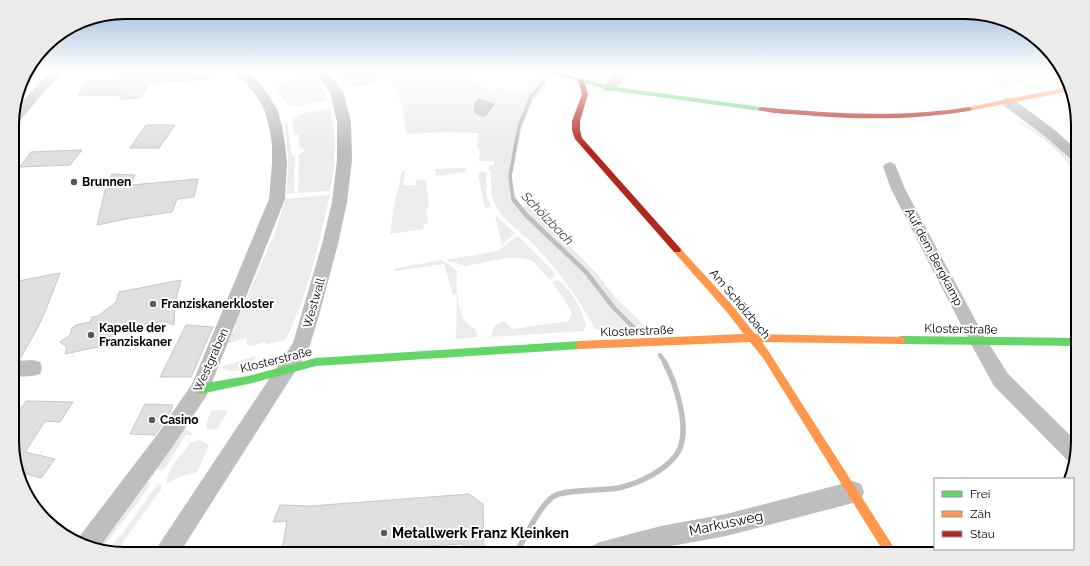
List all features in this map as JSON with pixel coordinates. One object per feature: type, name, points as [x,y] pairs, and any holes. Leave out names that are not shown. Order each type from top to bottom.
[{"type":"street","points":[[20,112],[34,96]]},
{"type":"street","name":"Westgraben","points":[[90,541],[164,442],[200,389],[277,199],[280,182],[280,152],[274,116],[263,96]]},
{"type":"street","name":"Westwall","points":[[171,547],[284,371],[302,346],[330,245],[345,160],[346,131],[341,102],[338,96]]},
{"type":"street","name":"Am Schölzbach","points":[[584,96],[576,121],[576,130],[579,139],[724,302],[766,355],[887,547]]},
{"type":"street","points":[[668,96],[751,108],[859,118],[920,116],[960,111],[1034,96]]},
{"type":"street","points":[[1008,102],[1071,150]]},
{"type":"street","name":"Auf dem Bergkamp","points":[[890,167],[898,189],[978,341],[1001,380],[1071,450]]},
{"type":"street","name":"Klosterstraße","points":[[200,389],[284,371],[316,362],[593,344],[753,338],[1071,342]]},
{"type":"street","points":[[19,369],[33,368]]},
{"type":"street","name":"Markusweg","points":[[625,547],[661,537],[726,525],[852,492]]},
{"type":"shaded area","points":[[281,96],[326,96],[328,100],[296,107],[295,104],[288,106]]},
{"type":"shaded area","points":[[399,96],[536,96],[525,119],[513,163],[512,185],[516,199],[521,208],[528,205],[578,254],[598,275],[614,296],[647,328],[595,329],[576,296],[545,256],[505,219],[497,208],[492,195],[491,172],[488,169],[490,166],[494,165],[494,161],[479,161],[480,151],[477,145],[479,133],[444,132],[406,134]]},
{"type":"shaded area","points":[[479,98],[495,104],[486,116],[483,117],[474,113],[474,104]]},
{"type":"shaded area","points":[[330,108],[334,129],[335,150],[334,170],[330,191],[298,193],[299,154],[305,151],[304,149],[300,148],[298,134],[294,135],[292,119],[298,118],[297,115]]},
{"type":"shaded area","points":[[284,117],[285,122],[287,121],[292,156],[295,155],[294,193],[287,194],[288,158]]},
{"type":"shaded area","points":[[1018,120],[1050,139],[1071,158],[1071,168],[1059,153],[1043,139],[1017,122]]},
{"type":"shaded area","points":[[466,168],[467,172],[436,176],[435,169]]},
{"type":"shaded area","points":[[402,171],[405,171],[403,185],[415,185],[416,180],[426,180],[429,206],[426,212],[428,223],[423,224],[424,229],[390,234],[393,210]]},
{"type":"shaded area","points":[[482,171],[487,173],[486,194],[491,207],[485,208],[478,174]]},
{"type":"shaded area","points":[[330,195],[307,287],[285,340],[267,344],[264,342],[252,346],[247,345],[247,338],[226,344],[231,332],[234,332],[235,325],[274,235],[286,199]]},
{"type":"shaded area","points":[[495,215],[514,232],[514,234],[502,245]]},
{"type":"shaded area","points":[[516,237],[519,237],[552,270],[555,275],[550,280],[533,261],[523,258],[506,258],[465,266],[446,260],[498,251]]},
{"type":"shaded area","points":[[441,260],[457,271],[457,294],[453,294],[444,264],[395,271],[394,269]]},
{"type":"shaded area","points":[[558,280],[572,294],[582,313],[586,325],[583,331],[491,337],[494,326],[503,321],[513,329],[568,321],[572,313],[552,282]]},
{"type":"shaded area","points":[[457,294],[459,307],[463,318],[476,331],[478,337],[456,339]]},
{"type":"shaded area","points":[[255,356],[250,368],[231,371],[221,367]]},
{"type":"shaded area","points":[[211,411],[227,411],[226,415],[216,430],[207,429],[206,424]]},
{"type":"shaded area","points":[[183,428],[190,431],[192,435],[186,435],[165,468],[161,471],[156,470],[148,482],[151,483],[149,487],[105,545],[95,542]]},
{"type":"shaded area","points":[[200,440],[209,445],[197,472],[181,476],[167,484],[167,478],[175,462],[190,443]]},
{"type":"shaded area","points":[[158,483],[162,488],[120,547],[111,546],[125,530]]},
{"type":"building","points":[[121,96],[142,96],[141,98],[119,99]]},
{"type":"building","points":[[146,125],[175,125],[159,148],[130,148]]},
{"type":"building","points":[[82,150],[70,165],[20,167],[31,152]]},
{"type":"building","points":[[112,174],[135,175],[131,185],[198,179],[194,197],[177,199],[172,212],[97,225],[105,190]]},
{"type":"building","points":[[60,273],[38,327],[19,359],[19,281]]},
{"type":"building","points":[[181,280],[175,303],[174,325],[163,321],[115,330],[112,344],[65,354],[67,347],[60,342],[70,335],[72,328],[76,325],[90,322],[92,317],[98,316],[116,302],[119,292]]},
{"type":"building","points":[[186,325],[213,327],[191,377],[160,377]]},
{"type":"building","points":[[26,401],[73,402],[60,422],[45,421],[25,452],[55,459],[41,478],[24,473],[20,455],[19,412]]},
{"type":"building","name":"Casino","points":[[145,404],[173,405],[168,416],[155,435],[130,434]]},
{"type":"building","name":"Metallwerk Franz Kleinken","points":[[469,494],[483,504],[484,547],[462,547],[462,544],[414,547],[283,547],[287,521],[273,522],[280,505],[311,506]]},
{"type":"waterway","name":"Schölzbach","points":[[514,200],[510,176],[519,127],[531,96]]},
{"type":"waterway","name":"Schölzbach","points":[[514,200],[526,215],[586,272],[614,308],[635,329]]},
{"type":"waterway","name":"Schölzbach","points":[[660,355],[666,364]]},
{"type":"waterway","name":"Schölzbach","points":[[519,547],[543,507],[554,496],[567,492],[611,489],[626,486],[644,479],[662,469],[676,456],[682,439],[682,417],[677,393],[665,363]]},
{"type":"traffic: fast","points":[[669,96],[761,109]]},
{"type":"traffic: fast","points":[[901,340],[1071,342]]},
{"type":"traffic: fast","points":[[200,389],[248,380],[316,362],[580,345]]},
{"type":"traffic: slow","points":[[969,109],[1032,96]]},
{"type":"traffic: slow","points":[[677,250],[729,308],[766,355],[888,547]]},
{"type":"traffic: slow","points":[[580,345],[753,338],[901,340]]},
{"type":"traffic: jam","points":[[584,96],[576,121],[576,130],[579,139],[677,250]]},
{"type":"traffic: jam","points":[[761,109],[865,117],[917,116],[969,109]]},
{"type":"place","name":"Brunnen","points":[[74,182]]},
{"type":"place","name":"Franziskanerkloster","points":[[153,304]]},
{"type":"place","name":"Kapelle der Franziskaner","points":[[91,335]]},
{"type":"place","name":"Casino","points":[[152,420]]},
{"type":"place","name":"Metallwerk Franz Kleinken","points":[[384,533]]}]
